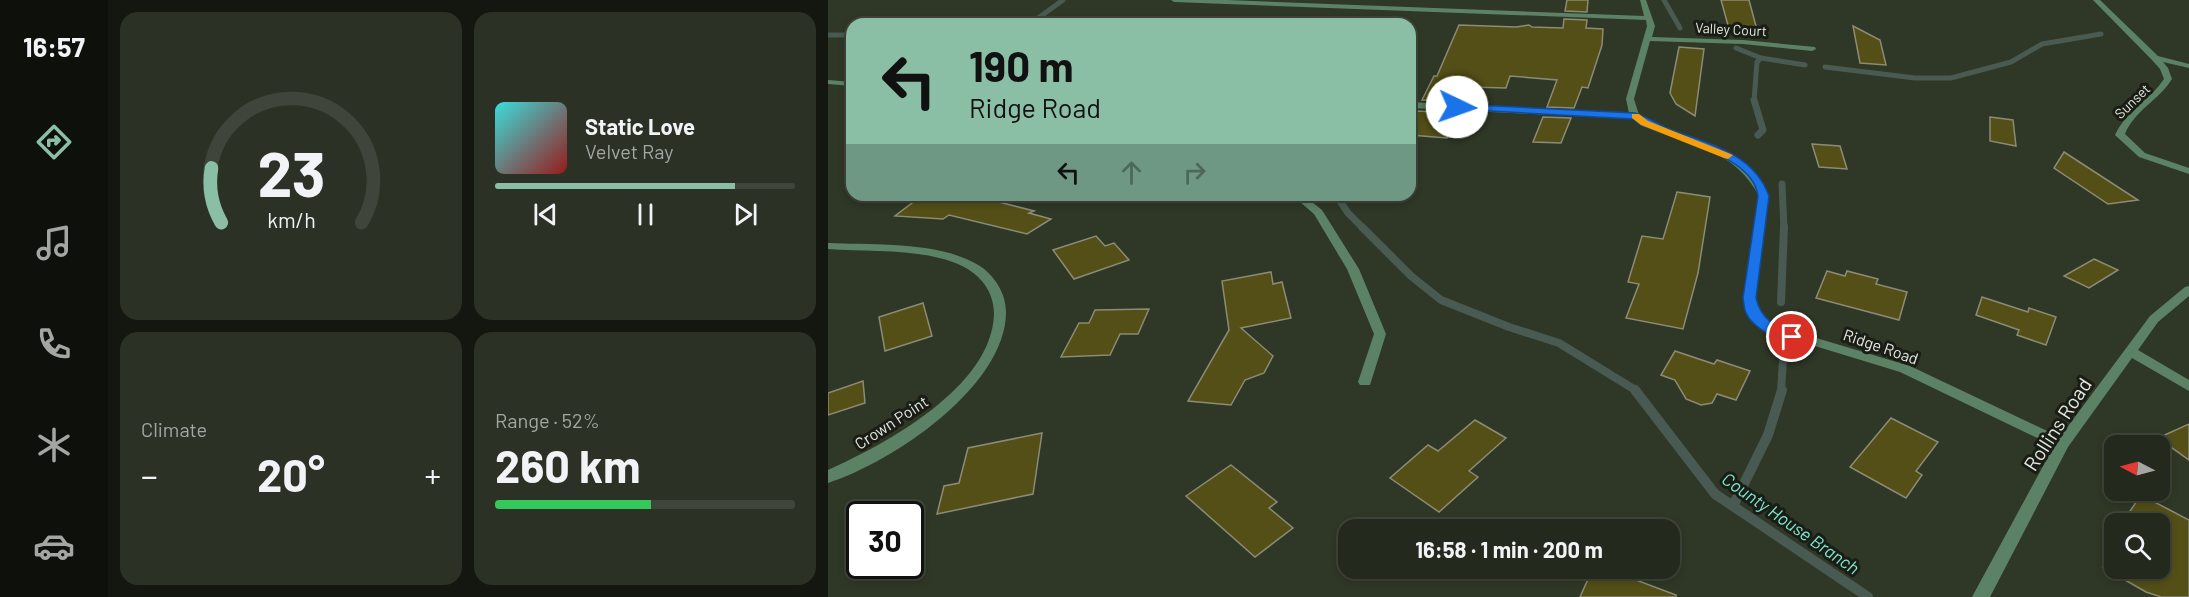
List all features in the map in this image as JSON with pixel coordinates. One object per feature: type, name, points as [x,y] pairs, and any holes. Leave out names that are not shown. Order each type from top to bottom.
[{"type":"street","points":[[1174,0],[1649,18]]},
{"type":"street","points":[[1635,116],[1630,99],[1651,26],[1643,0]]},
{"type":"street","name":"Sunset","points":[[2096,0],[2156,58],[2164,68],[2168,79],[2162,90],[2122,126],[2120,135],[2142,155],[2189,171]]},
{"type":"street","name":"Valley Court","points":[[1648,39],[1760,43],[1812,49]]},
{"type":"street","points":[[2156,58],[2189,66]]},
{"type":"street","points":[[828,82],[846,84]]},
{"type":"street","name":"Ridge Road","points":[[1416,105],[1635,116],[1645,123],[1726,155],[1746,167],[1759,182],[1764,196],[1750,298],[1753,313],[1766,327],[1792,337],[1865,355],[1905,369],[2061,444]]},
{"type":"street","points":[[1304,201],[1318,212],[1353,269],[1380,334],[1365,382]]},
{"type":"street","name":"Crown Point","points":[[828,246],[919,252],[953,258],[976,269],[997,290],[1002,317],[995,346],[974,377],[937,414],[885,450],[828,477]]},
{"type":"street","name":"Rollins Road","points":[[1981,597],[2061,444],[2154,319],[2189,290]]},
{"type":"street","points":[[2130,351],[2189,386]]},
{"type":"building","points":[[1567,0],[1588,0],[1587,12],[1565,11]]},
{"type":"building","points":[[1721,0],[1749,0],[1757,30],[1729,29]]},
{"type":"building","points":[[1564,19],[1587,20],[1586,28],[1603,29],[1602,45],[1588,88],[1582,87],[1574,108],[1547,107],[1557,80],[1510,76],[1506,88],[1471,87],[1464,102],[1422,100],[1434,76],[1437,76],[1459,25],[1516,27],[1529,25],[1563,28]]},
{"type":"building","points":[[1853,26],[1880,40],[1886,65],[1860,63]]},
{"type":"building","points":[[1679,47],[1704,49],[1695,116],[1676,104],[1670,93]]},
{"type":"building","points":[[1416,111],[1459,113],[1447,138],[1416,135]]},
{"type":"building","points":[[1543,117],[1571,118],[1561,143],[1533,142]]},
{"type":"building","points":[[1990,117],[2013,120],[2016,146],[1990,141]]},
{"type":"building","points":[[1812,144],[1840,146],[1847,169],[1819,167]]},
{"type":"building","points":[[2064,152],[2138,200],[2108,204],[2054,168]]},
{"type":"building","points":[[1677,192],[1710,197],[1698,273],[1683,329],[1626,318],[1639,284],[1628,282],[1642,236],[1663,239]]},
{"type":"building","points":[[915,201],[983,201],[999,202],[1034,211],[1029,213],[1051,219],[1027,234],[949,215],[943,219],[895,216]]},
{"type":"building","points":[[1096,236],[1105,246],[1114,243],[1129,260],[1074,279],[1053,250]]},
{"type":"building","points":[[2094,259],[2118,270],[2089,288],[2064,276]]},
{"type":"building","points":[[1827,271],[1845,276],[1847,271],[1878,279],[1876,284],[1907,292],[1899,320],[1816,298]]},
{"type":"building","points":[[1271,272],[1273,284],[1282,282],[1291,318],[1241,328],[1273,356],[1264,373],[1245,380],[1231,405],[1188,401],[1229,330],[1222,281]]},
{"type":"building","points":[[1982,297],[2028,312],[2029,308],[2056,317],[2046,345],[2017,335],[2019,330],[1976,315]]},
{"type":"building","points":[[923,303],[932,336],[885,351],[879,317]]},
{"type":"building","points":[[1149,309],[1138,334],[1120,334],[1110,355],[1061,357],[1079,323],[1089,323],[1095,310]]},
{"type":"building","points":[[1675,351],[1714,364],[1717,360],[1750,371],[1736,400],[1717,394],[1712,403],[1701,405],[1686,399],[1675,380],[1661,375]]},
{"type":"building","points":[[863,381],[865,403],[828,415],[828,393]]},
{"type":"building","points":[[1891,418],[1938,442],[1916,471],[1922,475],[1906,498],[1850,467]]},
{"type":"building","points":[[1475,420],[1506,438],[1469,471],[1478,477],[1439,512],[1390,478],[1428,445],[1438,451]]},
{"type":"building","points":[[2189,424],[2189,460],[2170,447],[2170,435],[2165,435]]},
{"type":"building","points":[[1042,433],[1033,494],[937,514],[944,486],[959,483],[968,448]]},
{"type":"building","points":[[1231,465],[1277,502],[1269,508],[1293,528],[1255,557],[1186,496]]},
{"type":"building","points":[[2137,501],[2153,501],[2189,520],[2189,597],[2161,597],[2146,592],[2123,579],[2170,579],[2170,513],[2129,513]]},
{"type":"building","points":[[1588,579],[1633,579],[1676,595],[1676,597],[1580,597]]},
{"type":"waterway","points":[[1038,18],[1063,0]]},
{"type":"waterway","points":[[1664,0],[1680,28]]},
{"type":"waterway","points":[[1825,67],[1915,78],[1951,78],[2011,62],[2042,44],[2101,34]]},
{"type":"waterway","name":"County House Branch","points":[[828,35],[846,35]]},
{"type":"waterway","points":[[1736,48],[1761,58]]},
{"type":"waterway","points":[[1754,100],[1757,62],[1761,58]]},
{"type":"waterway","points":[[1761,58],[1805,65]]},
{"type":"waterway","points":[[1754,100],[1763,130],[1758,135]]},
{"type":"waterway","points":[[1782,184],[1784,228]]},
{"type":"waterway","name":"County House Branch","points":[[1340,201],[1348,213],[1411,276],[1441,300],[1509,327],[1559,343],[1637,391]]},
{"type":"waterway","points":[[1781,302],[1784,228]]},
{"type":"waterway","points":[[1781,391],[1783,360]]},
{"type":"waterway","name":"County House Branch","points":[[1635,390],[1715,494],[1868,597]]},
{"type":"waterway","points":[[1733,506],[1768,435],[1782,390]]},
{"type":"slow traffic","points":[[1636,116],[1645,123],[1728,155]]},
{"type":"route","points":[[1457,107],[1635,116],[1645,123],[1726,155],[1746,167],[1759,182],[1764,196],[1750,298],[1753,313],[1766,327],[1792,337]]}]
